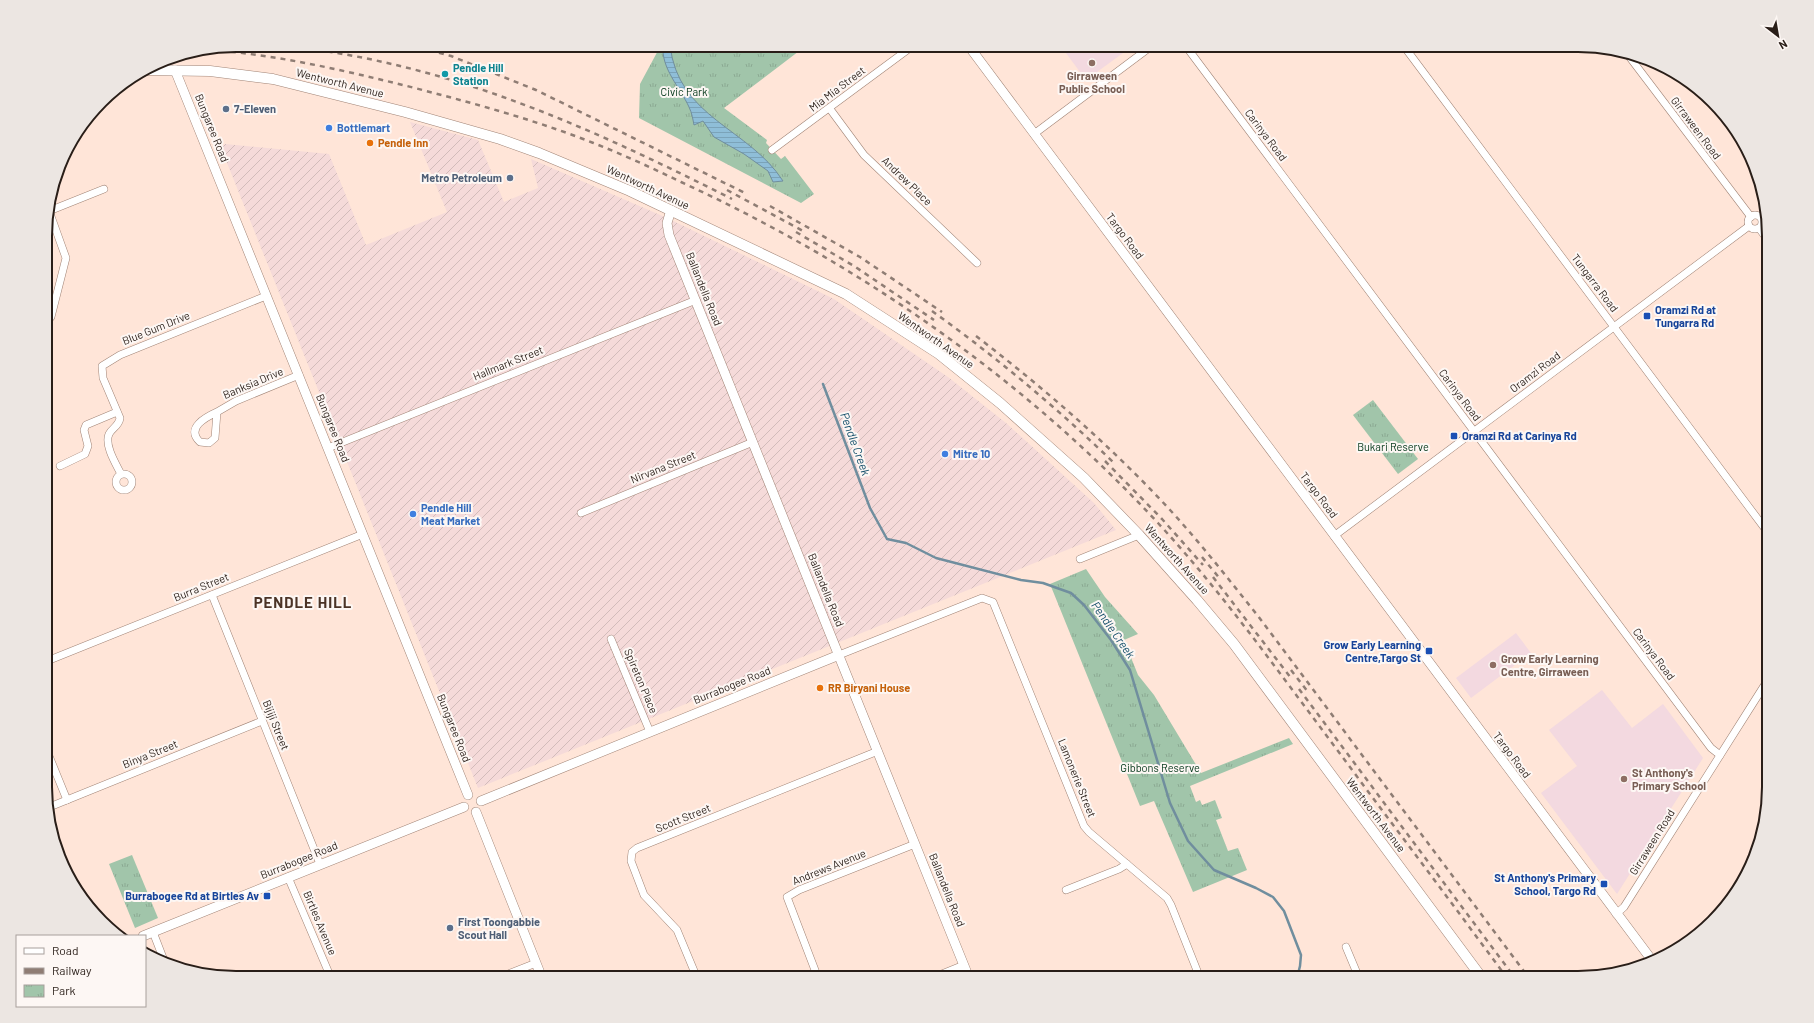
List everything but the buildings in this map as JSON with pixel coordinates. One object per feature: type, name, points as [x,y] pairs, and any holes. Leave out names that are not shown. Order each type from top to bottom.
[{"type":"main road","name":"Wentworth Avenue","points":[[157,70],[229,73],[273,79],[466,128],[539,153],[630,191],[846,294],[922,342],[971,379],[1027,426],[1100,493],[1139,534],[1234,644],[1477,971]]},
{"type":"street","name":"Mia Mia Street","points":[[772,150],[830,109],[905,52]]},
{"type":"street","name":"Targo Road","points":[[973,52],[1649,957]]},
{"type":"street","points":[[1034,134],[1144,52]]},
{"type":"street","name":"Carinya Road","points":[[1190,52],[1711,748],[1720,755]]},
{"type":"street","name":"Tungarra Road","points":[[1408,52],[1762,525]]},
{"type":"street","name":"Girraween Road","points":[[1632,60],[1751,217]]},
{"type":"street","name":"Bungaree Road","points":[[175,70],[468,795]]},
{"type":"street","name":"Andrew Place","points":[[830,109],[864,155],[977,263]]},
{"type":"street","points":[[55,207],[104,189]]},
{"type":"street","name":"Ballandella Road","points":[[670,210],[667,222],[668,230],[966,971]]},
{"type":"street","points":[[1761,216],[1756,215],[1751,217],[1748,221],[1749,226],[1754,230],[1762,225]]},
{"type":"street","points":[[52,221],[66,258],[52,313]]},
{"type":"street","name":"Oramzi Road","points":[[1334,536],[1749,226]]},
{"type":"street","points":[[1759,228],[1762,232]]},
{"type":"street","name":"Blue Gum Drive","points":[[117,412],[101,372],[104,364],[120,355],[266,296]]},
{"type":"street","name":"Hallmark Street","points":[[328,448],[696,300]]},
{"type":"street","name":"Banksia Drive","points":[[217,412],[236,402],[299,375]]},
{"type":"street","points":[[60,466],[85,454],[88,446],[84,430],[86,425],[117,412],[120,421],[109,434],[108,443],[120,474]]},
{"type":"street","name":"Nirvana Street","points":[[581,513],[753,442]]},
{"type":"street","name":"Burra Street","points":[[52,659],[363,534]]},
{"type":"street","points":[[1080,559],[1139,534]]},
{"type":"street","name":"Bijiji Street","points":[[212,595],[320,864]]},
{"type":"street","name":"Burrabogee Road","points":[[481,801],[982,598],[992,602]]},
{"type":"street","name":"Lamonerie Street","points":[[992,602],[1084,826],[1089,832],[1167,898],[1197,971]]},
{"type":"street","name":"Spireton Place","points":[[611,639],[650,732]]},
{"type":"street","name":"Girraween Road","points":[[1616,914],[1624,907],[1762,689]]},
{"type":"street","name":"Binya Street","points":[[53,806],[262,721]]},
{"type":"street","name":"Scott Street","points":[[694,971],[677,930],[644,895],[631,861],[632,852],[637,848],[878,751]]},
{"type":"street","points":[[52,763],[67,800]]},
{"type":"street","points":[[468,795],[475,795],[481,801],[480,808],[476,812],[468,811],[464,807],[464,801],[468,795]]},
{"type":"street","name":"Burrabogee Road","points":[[146,935],[464,807]]},
{"type":"street","points":[[476,812],[539,971]]},
{"type":"street","name":"Andrews Avenue","points":[[815,971],[786,897],[799,890],[915,844]]},
{"type":"street","points":[[1066,890],[1119,869],[1127,864]]},
{"type":"street","name":"Birtles Avenue","points":[[288,877],[328,971]]},
{"type":"street","points":[[153,932],[162,956]]},
{"type":"street","points":[[1346,947],[1356,971]]},
{"type":"street","points":[[516,971],[536,963]]},
{"type":"street","points":[[949,971],[964,965]]},
{"type":"shaded area","name":"Girraween Public School","points":[[1065,52],[1124,52],[1086,80]]},
{"type":"shaded area","points":[[410,122],[478,140],[504,202],[538,188],[531,159],[667,218],[834,299],[948,377],[1006,423],[1094,503],[1116,530],[478,788],[221,148],[225,144],[329,154],[366,245],[447,212]]},
{"type":"shaded area","name":"Grow Early Learning Centre, Girraween","points":[[1516,633],[1531,653],[1471,698],[1456,678]]},
{"type":"shaded area","name":"St Anthony's Primary School","points":[[1602,690],[1632,728],[1663,704],[1703,758],[1617,894],[1541,793],[1577,766],[1549,730]]},
{"type":"green space","name":"Civic Park","points":[[657,52],[798,52],[724,108],[767,140],[766,143],[781,159],[785,156],[814,194],[801,203],[639,118],[640,84]]},
{"type":"green space","name":"Bukari Reserve","points":[[1373,400],[1418,459],[1398,474],[1353,415]]},
{"type":"green space","name":"Gibbons Reserve","points":[[1086,569],[1105,597],[1138,634],[1124,640],[1138,675],[1154,695],[1201,773],[1289,738],[1293,744],[1190,786],[1196,802],[1200,800],[1202,805],[1215,800],[1222,818],[1216,820],[1228,851],[1238,848],[1247,870],[1193,892],[1154,801],[1140,806],[1050,584]]},
{"type":"green space","points":[[132,855],[158,918],[135,928],[109,864]]},
{"type":"water","points":[[663,52],[672,52],[676,70],[686,90],[700,106],[769,163],[783,181],[773,182],[768,171],[744,154],[714,137],[703,121],[694,125],[689,107],[668,70]]},
{"type":"waterway","name":"Pendle Creek","points":[[823,384],[870,508],[887,539],[906,543],[936,558],[1021,580],[1043,583],[1071,593],[1084,605],[1111,640],[1130,670],[1170,803],[1188,841],[1214,870],[1273,897],[1284,911],[1301,955],[1299,971]]},
{"type":"railway","points":[[236,52],[285,59],[383,80],[507,113],[582,138],[653,169],[748,215],[812,250],[875,288],[936,329],[995,373],[1052,420],[1106,470],[1158,523],[1202,573],[1263,651],[1502,971]]},
{"type":"railway","points":[[332,52],[399,66],[456,81],[512,100],[622,146],[732,199]]},
{"type":"railway","points":[[436,52],[451,56],[536,90],[747,194]]},
{"type":"railway","points":[[727,190],[805,232]]},
{"type":"railway","points":[[770,206],[860,257],[942,312]]},
{"type":"railway","points":[[796,232],[854,266],[934,320]]},
{"type":"railway","points":[[932,311],[1025,383],[1113,462]]},
{"type":"railway","points":[[976,336],[1102,441],[1149,487],[1194,537],[1258,616],[1524,971]]},
{"type":"railway","points":[[1105,461],[1162,519],[1203,565]]},
{"type":"railway","points":[[1202,557],[1221,580]]},
{"type":"railway","points":[[1213,577],[1291,678]]},
{"type":"railway","points":[[1291,670],[1308,692]]},
{"type":"railway","points":[[1299,689],[1510,971]]},
{"type":"place","name":"Girraween Public School","points":[[1092,63]]},
{"type":"place","name":"Pendle Hill Station","points":[[445,74]]},
{"type":"place","name":"7-Eleven","points":[[226,109]]},
{"type":"place","name":"Bottlemart","points":[[329,128]]},
{"type":"place","name":"Pendle Inn","points":[[370,143]]},
{"type":"place","name":"Metro Petroleum","points":[[510,178]]},
{"type":"place","name":"Oramzi Rd at Tungarra Rd","points":[[1647,316]]},
{"type":"place","name":"Oramzi Rd at Carinya Rd","points":[[1454,436]]},
{"type":"place","name":"Mitre 10","points":[[945,454]]},
{"type":"place","name":"Pendle Hill Meat Market","points":[[413,514]]},
{"type":"place","name":"Grow Early Learning Centre,Targo St","points":[[1429,651]]},
{"type":"place","name":"Grow Early Learning Centre, Girraween","points":[[1493,665]]},
{"type":"place","name":"RR Biryani House","points":[[820,688]]},
{"type":"place","name":"St Anthony's Primary School","points":[[1624,779]]},
{"type":"place","name":"St Anthony's Primary School, Targo Rd","points":[[1604,884]]},
{"type":"place","name":"Burrabogee Rd at Birtles Av","points":[[267,896]]},
{"type":"place","name":"First Toongabbie Scout Hall","points":[[450,928]]},
{"type":"district","name":"PENDLE HILL","points":[[303,603]]}]
